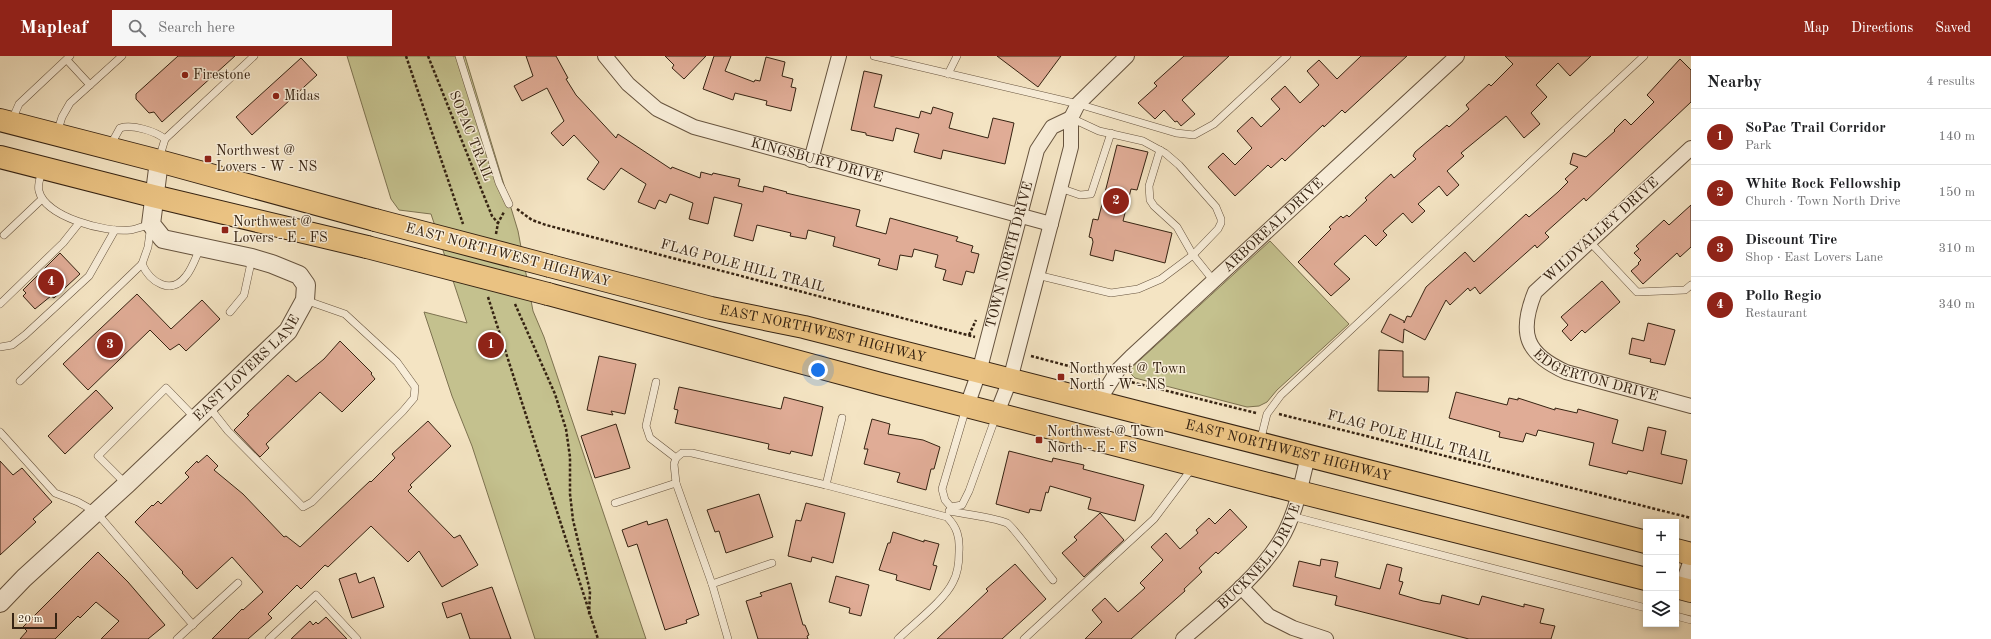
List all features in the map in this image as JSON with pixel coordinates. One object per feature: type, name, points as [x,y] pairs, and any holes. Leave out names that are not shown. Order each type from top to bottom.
[{"type":"main road","name":"EAST NORTHWEST HIGHWAY","points":[[6,122],[159,161],[375,220],[712,308],[804,327],[1643,541]]},
{"type":"main road","name":"EAST NORTHWEST HIGHWAY","points":[[0,157],[153,196],[367,247],[967,406],[997,412],[1299,492],[1643,578]]},
{"type":"main road","points":[[1679,551],[1691,554]]},
{"type":"street","name":"KINGSBURY DRIVE","points":[[605,56],[628,84],[657,109],[694,127],[1050,224]]},
{"type":"street","points":[[811,160],[839,56]]},
{"type":"street","points":[[997,412],[1010,380],[1071,147],[1071,118],[1078,104],[1127,56]]},
{"type":"street","name":"ARBOREAL DRIVE","points":[[1098,402],[1118,370],[1213,280],[1457,56]]},
{"type":"street","name":"TOWN NORTH DRIVE","points":[[967,406],[979,372],[1037,150],[1052,127],[1071,118]]},
{"type":"street","name":"WILDVALLEY DRIVE","points":[[1527,321],[1528,310],[1534,292],[1691,148]]},
{"type":"street","points":[[150,224],[159,161]]},
{"type":"street","name":"EAST LOVERS LANE","points":[[0,603],[24,578],[288,331],[305,300],[306,286],[299,275],[252,258],[162,239],[150,224]]},
{"type":"street","name":"EDGERTON DRIVE","points":[[1527,321],[1528,340],[1535,353],[1547,363],[1566,372],[1691,406]]},
{"type":"street","name":"BUCKNELL DRIVE","points":[[1183,639],[1241,587],[1265,561],[1280,540],[1292,516],[1308,456]]},
{"type":"street","points":[[1683,589],[1691,560]]},
{"type":"street","points":[[1241,587],[1269,616],[1293,628],[1326,639]]},
{"type":"lane","points":[[57,135],[62,117],[70,103],[122,56]]},
{"type":"lane","points":[[159,161],[165,139],[254,56]]},
{"type":"lane","points":[[459,56],[499,183],[509,204]]},
{"type":"lane","points":[[874,56],[1078,104],[1176,133],[1194,135],[1214,124],[1287,56]]},
{"type":"lane","points":[[948,74],[957,56]]},
{"type":"lane","points":[[1260,444],[1267,414],[1281,395],[1644,56]]},
{"type":"lane","points":[[6,122],[19,104],[68,58],[90,84]]},
{"type":"lane","points":[[1037,275],[1118,294],[1138,289],[1161,279],[1193,255],[1218,229],[1221,219],[1216,207],[1179,165],[1160,150],[1143,141],[1099,131],[1071,118]]},
{"type":"lane","points":[[109,148],[120,128],[126,126],[160,135],[165,139]]},
{"type":"lane","points":[[1060,188],[1080,194],[1091,194],[1111,133]]},
{"type":"lane","points":[[1160,150],[1149,186],[1150,200],[1154,206],[1177,227],[1193,255],[1213,280]]},
{"type":"lane","points":[[20,381],[142,264],[148,247],[150,224],[130,230],[115,230],[79,223],[68,219],[42,199],[38,189],[42,168]]},
{"type":"lane","points":[[4,235],[42,199]]},
{"type":"lane","points":[[0,304],[63,243],[79,223]]},
{"type":"lane","points":[[0,347],[12,345],[25,335],[89,276],[115,230]]},
{"type":"lane","points":[[1590,242],[1637,292],[1685,290],[1691,284]]},
{"type":"lane","points":[[142,264],[147,275],[157,283],[166,286],[177,284],[186,276],[200,248]]},
{"type":"lane","points":[[230,312],[244,295],[252,258]]},
{"type":"lane","points":[[209,406],[228,431],[303,507],[312,502],[403,411],[414,398],[415,387],[397,362],[345,314],[305,300]]},
{"type":"lane","points":[[656,382],[646,426],[650,438],[676,458]]},
{"type":"lane","points":[[126,484],[98,456],[166,388],[196,418]]},
{"type":"lane","points":[[898,639],[945,595],[954,582],[959,564],[960,545],[956,526],[949,511],[942,489],[967,406]]},
{"type":"lane","points":[[949,511],[962,505],[969,491],[997,412]]},
{"type":"lane","points":[[826,485],[842,418]]},
{"type":"lane","points":[[0,432],[55,493],[78,502],[96,512],[193,624]]},
{"type":"lane","points":[[728,639],[712,584],[676,483],[674,464],[676,458],[682,453],[692,453],[826,485],[1007,523],[1016,530],[1020,539],[1053,580]]},
{"type":"lane","points":[[1024,639],[1154,519],[1195,464]]},
{"type":"lane","points":[[615,503],[676,483]]},
{"type":"lane","points":[[1292,516],[1643,607]]},
{"type":"lane","points":[[712,584],[772,563]]},
{"type":"lane","points":[[177,639],[238,583]]},
{"type":"lane","points":[[269,639],[316,595],[357,639]]},
{"type":"lane","points":[[1679,617],[1691,620]]},
{"type":"path","points":[[408,56],[465,229]]},
{"type":"path","name":"SOPAC TRAIL","points":[[428,56],[492,216],[498,223]]},
{"type":"path","points":[[496,235],[498,223],[509,204]]},
{"type":"path","name":"FLAG POLE HILL TRAIL","points":[[509,204],[532,220],[546,225],[976,337]]},
{"type":"path","points":[[485,290],[589,616],[598,639]]},
{"type":"path","points":[[512,297],[555,394],[566,429],[570,457],[570,494],[573,520],[590,591],[589,616]]},
{"type":"path","points":[[969,335],[976,320]]},
{"type":"path","points":[[1027,355],[1099,374]]},
{"type":"path","name":"FLAG POLE HILL TRAIL","points":[[1124,380],[1253,413],[1282,415],[1311,422],[1691,518]]},
{"type":"shaded area","points":[[347,56],[465,56],[518,231],[533,311],[544,337],[646,639],[535,639],[472,446],[452,396],[424,312],[467,323],[431,214],[399,210],[391,199]]},
{"type":"shaded area","points":[[1270,241],[1349,324],[1277,390],[1267,402],[1259,406],[1247,407],[1135,378],[1131,374],[1130,369]]},
{"type":"building","name":"Firestone","points":[[178,56],[235,56],[162,122],[154,112],[149,113],[136,99],[136,94]]},
{"type":"building","points":[[526,56],[556,56],[568,78],[566,79],[576,95],[616,138],[618,134],[671,169],[672,167],[700,178],[701,172],[712,175],[713,173],[740,179],[738,186],[763,192],[764,186],[787,192],[786,193],[860,210],[856,226],[886,234],[890,218],[958,237],[956,241],[973,246],[971,252],[979,254],[974,273],[966,271],[962,285],[943,280],[946,270],[935,267],[938,255],[914,249],[912,257],[900,255],[897,270],[878,265],[880,259],[833,246],[835,237],[808,230],[806,239],[790,236],[791,233],[757,225],[753,241],[734,236],[742,204],[714,197],[708,224],[689,219],[693,203],[670,194],[666,203],[659,200],[655,209],[638,202],[646,184],[621,168],[604,190],[587,179],[599,162],[574,135],[563,146],[551,133],[564,121],[547,88],[522,101],[514,86],[533,76]]},
{"type":"building","points":[[665,56],[706,56],[684,79],[672,68],[674,65]]},
{"type":"building","points":[[714,56],[731,56],[725,71],[754,82],[755,80],[760,81],[766,57],[785,62],[782,76],[793,79],[791,87],[796,88],[791,111],[766,105],[767,101],[735,93],[733,100],[703,89]]},
{"type":"building","points":[[997,56],[1061,56],[1038,87]]},
{"type":"building","points":[[1184,56],[1229,56],[1182,100],[1195,114],[1181,126],[1164,110],[1155,119],[1138,103],[1157,86],[1154,83]]},
{"type":"building","points":[[1361,56],[1407,56],[1345,113],[1342,110],[1324,127],[1323,125],[1285,161],[1282,158],[1271,168],[1268,165],[1235,196],[1208,167],[1223,153],[1235,165],[1252,148],[1237,131],[1252,117],[1261,127],[1280,109],[1271,99],[1285,86],[1300,103],[1319,85],[1307,71],[1319,60],[1337,79]]},
{"type":"building","points":[[1505,56],[1591,56],[1570,76],[1558,63],[1536,85],[1547,97],[1531,113],[1540,124],[1524,138],[1506,116],[1461,153],[1464,156],[1447,171],[1459,185],[1447,196],[1439,186],[1418,204],[1425,211],[1412,223],[1403,213],[1383,231],[1387,235],[1376,246],[1365,235],[1334,264],[1350,279],[1331,296],[1298,262],[1331,229],[1329,227],[1341,216],[1343,218],[1347,215],[1349,217],[1367,200],[1365,198],[1391,174],[1394,178],[1416,159],[1413,156],[1415,152],[1447,125],[1449,127],[1469,109],[1466,105],[1489,84],[1491,86],[1513,64]]},
{"type":"building","name":"Midas","points":[[301,58],[317,75],[252,135],[236,117]]},
{"type":"building","points":[[1680,59],[1691,70],[1691,102],[1586,201],[1584,198],[1545,233],[1549,237],[1537,248],[1535,245],[1480,294],[1475,287],[1470,291],[1468,288],[1450,305],[1446,300],[1425,340],[1404,329],[1403,343],[1381,332],[1390,314],[1404,321],[1404,323],[1407,316],[1411,317],[1426,287],[1465,252],[1474,262],[1526,214],[1529,217],[1558,192],[1568,182],[1565,179],[1578,167],[1570,164],[1573,153],[1586,157],[1615,131],[1614,130],[1625,119],[1631,125],[1654,102],[1647,95]]},
{"type":"building","points":[[864,71],[882,75],[874,107],[919,118],[921,111],[931,114],[933,107],[953,113],[949,128],[988,138],[993,118],[1014,123],[1005,164],[943,150],[941,159],[914,152],[919,134],[896,128],[893,141],[851,130]]},
{"type":"building","points":[[1117,145],[1148,152],[1137,190],[1131,189],[1123,221],[1172,233],[1165,263],[1115,250],[1113,261],[1090,255],[1093,242],[1092,238],[1089,237],[1093,219],[1098,220]]},
{"type":"building","points":[[1691,205],[1691,247],[1680,257],[1677,253],[1643,284],[1631,271],[1639,264],[1638,263],[1641,260],[1634,253],[1639,249],[1636,246],[1664,220],[1669,225]]},
{"type":"building","points":[[60,253],[80,274],[54,298],[51,296],[35,309],[23,296],[26,293],[23,290]]},
{"type":"building","points":[[1602,281],[1620,302],[1585,333],[1582,330],[1571,341],[1562,331],[1568,325],[1561,317]]},
{"type":"building","points":[[137,294],[171,329],[202,300],[220,319],[186,351],[179,344],[170,350],[150,330],[88,390],[63,364]]},
{"type":"building","points":[[1648,323],[1675,330],[1665,365],[1650,362],[1651,359],[1629,354],[1632,338],[1644,341]]},
{"type":"building","points":[[340,341],[372,373],[371,374],[375,379],[342,412],[320,392],[266,444],[269,448],[260,457],[234,430],[249,415],[247,414],[288,375],[296,382],[324,359]]},
{"type":"building","points":[[1379,350],[1403,351],[1403,377],[1429,377],[1428,392],[1378,391]]},
{"type":"building","points":[[599,356],[636,364],[625,414],[611,411],[613,415],[587,410]]},
{"type":"building","points":[[679,387],[781,409],[784,397],[823,407],[812,456],[791,451],[790,454],[768,449],[769,444],[675,423],[678,410],[674,409]]},
{"type":"building","points":[[96,390],[113,408],[65,454],[48,436]]},
{"type":"building","points":[[1456,392],[1507,405],[1509,398],[1518,400],[1518,398],[1555,410],[1555,408],[1577,413],[1578,409],[1618,420],[1612,443],[1643,451],[1648,427],[1666,431],[1661,454],[1687,460],[1682,484],[1628,471],[1627,474],[1589,465],[1594,443],[1538,430],[1536,436],[1526,433],[1523,442],[1499,437],[1500,432],[1449,418]]},
{"type":"building","points":[[872,419],[890,424],[888,434],[923,440],[940,447],[934,469],[931,469],[926,490],[897,482],[900,473],[864,464],[868,449],[864,449]]},
{"type":"building","points":[[428,421],[451,446],[410,485],[412,487],[408,491],[454,538],[460,535],[478,565],[442,587],[419,551],[408,562],[371,526],[328,567],[325,565],[301,589],[297,585],[268,614],[272,618],[248,639],[212,639],[242,609],[243,610],[263,592],[232,557],[197,589],[182,573],[183,572],[135,522],[152,505],[153,506],[158,501],[161,504],[189,477],[185,473],[197,461],[198,463],[207,455],[218,466],[214,470],[243,494],[284,537],[286,536],[300,547],[370,481],[371,482],[395,458],[392,454]]},
{"type":"building","points":[[616,424],[630,468],[595,478],[581,436]]},
{"type":"building","points":[[1009,451],[1052,462],[1053,458],[1084,465],[1083,469],[1144,485],[1135,521],[1088,509],[1091,498],[1050,486],[1048,493],[1046,492],[1041,511],[1030,509],[1029,513],[996,504]]},
{"type":"building","points":[[0,461],[13,475],[22,468],[52,502],[33,519],[36,522],[0,555]]},
{"type":"building","points":[[759,494],[773,537],[726,553],[719,531],[715,532],[707,510]]},
{"type":"building","points":[[806,503],[845,513],[833,563],[812,557],[811,562],[788,556],[796,520],[801,521]]},
{"type":"building","points":[[1230,509],[1247,527],[1218,554],[1216,552],[1199,568],[1202,572],[1184,589],[1185,591],[1131,639],[1085,639],[1102,622],[1092,610],[1105,598],[1118,612],[1145,588],[1140,583],[1163,560],[1151,547],[1166,533],[1180,549],[1198,533],[1196,530],[1209,518],[1215,524]]},
{"type":"building","points":[[1100,513],[1124,540],[1084,577],[1062,553],[1077,540],[1074,537]]},
{"type":"building","points":[[667,519],[699,615],[686,620],[687,623],[665,630],[637,544],[628,547],[622,530],[647,521],[648,525]]},
{"type":"building","points":[[893,532],[924,542],[924,540],[939,544],[933,565],[937,566],[930,590],[896,580],[897,575],[879,570]]},
{"type":"building","points":[[98,552],[128,582],[165,625],[148,639],[101,639],[119,621],[96,602],[80,618],[78,616],[55,639],[20,639],[27,631],[23,627]]},
{"type":"building","points":[[1321,559],[1338,562],[1335,577],[1380,589],[1387,564],[1402,568],[1399,581],[1403,582],[1399,594],[1423,601],[1440,604],[1442,595],[1479,605],[1482,596],[1524,607],[1524,604],[1544,609],[1540,623],[1555,626],[1551,639],[1469,639],[1335,605],[1337,596],[1293,586],[1299,561],[1320,566]]},
{"type":"building","points":[[1015,564],[1046,599],[1002,639],[937,639],[988,591],[986,589]]},
{"type":"building","points":[[356,573],[359,583],[374,577],[384,607],[352,618],[339,579]]},
{"type":"building","points":[[836,576],[869,585],[861,616],[849,613],[850,608],[829,602]]},
{"type":"building","points":[[791,583],[803,625],[805,625],[809,635],[807,636],[808,639],[758,639],[746,601],[762,596],[760,593]]},
{"type":"building","points":[[492,587],[511,639],[470,639],[461,613],[447,618],[442,603]]},
{"type":"building","points":[[326,617],[347,639],[291,639],[310,621],[313,625],[316,622],[318,624]]},
{"type":"place","name":"Firestone","points":[[185,75]]},
{"type":"place","name":"Midas","points":[[276,96]]},
{"type":"place","name":"Northwest @ Lovers - W - NS","points":[[208,159]]},
{"type":"place","name":"White Rock Fellowship","points":[[1116,201]]},
{"type":"place","name":"Northwest @ Lovers - E - FS","points":[[225,230]]},
{"type":"place","name":"Pollo Regio","points":[[51,282]]},
{"type":"place","name":"Discount Tire","points":[[110,345]]},
{"type":"place","name":"SoPac Trail Corridor","points":[[491,345]]},
{"type":"place","name":"Northwest @ Town North - W - NS","points":[[1061,377]]},
{"type":"place","name":"Northwest @ Town North - E - FS","points":[[1039,440]]}]
